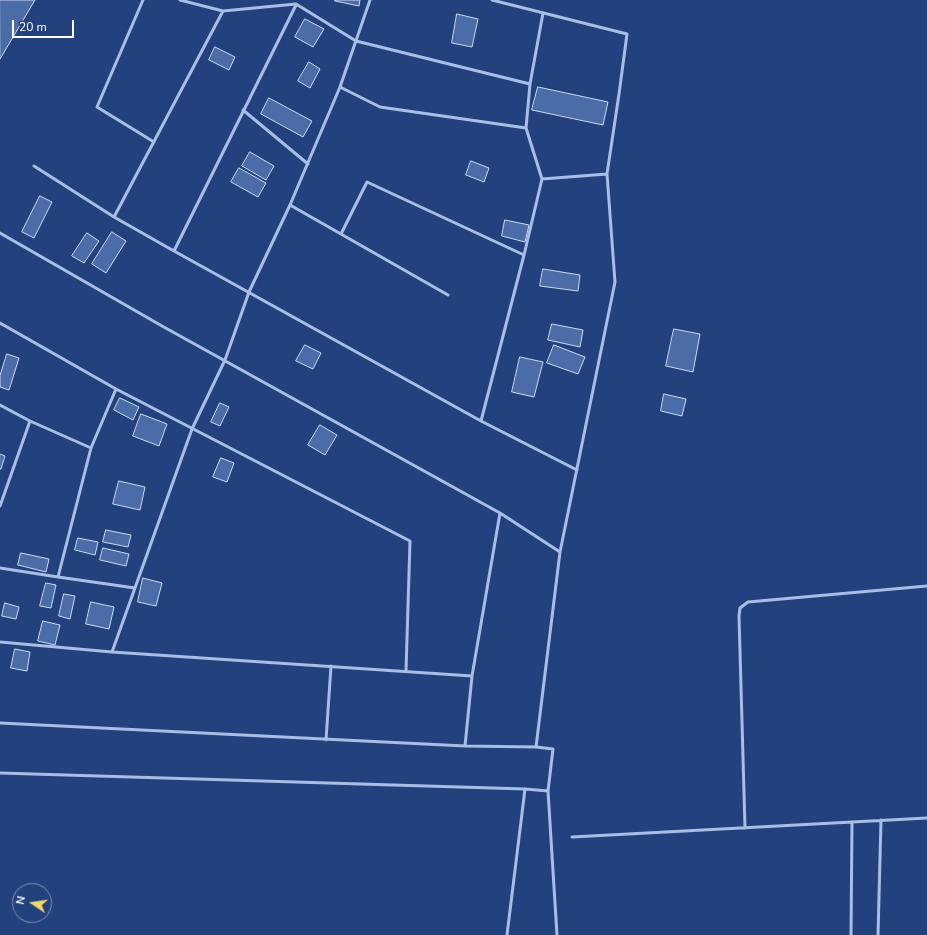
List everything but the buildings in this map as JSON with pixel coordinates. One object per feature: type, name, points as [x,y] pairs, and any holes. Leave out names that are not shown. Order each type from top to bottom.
[{"type":"lane","points":[[143,0],[97,107],[154,142]]},
{"type":"lane","points":[[180,0],[224,11],[296,4],[356,41],[530,84]]},
{"type":"lane","points":[[112,652],[192,428],[225,360],[249,292],[308,164],[340,87],[370,0]]},
{"type":"lane","points":[[492,0],[626,34],[607,174],[615,282],[560,552],[536,748]]},
{"type":"lane","points":[[174,250],[296,4]]},
{"type":"lane","points":[[114,217],[224,11]]},
{"type":"lane","points":[[481,421],[542,179],[526,128],[530,84],[543,13]]},
{"type":"lane","points":[[340,87],[380,107],[526,128]]},
{"type":"lane","points":[[243,110],[308,164]]},
{"type":"lane","points":[[34,166],[114,217],[481,421],[577,470]]},
{"type":"lane","points":[[542,179],[607,174]]},
{"type":"lane","points":[[341,234],[368,182],[524,254]]},
{"type":"lane","points":[[290,205],[448,295]]},
{"type":"lane","points":[[0,233],[500,513],[560,552]]},
{"type":"lane","points":[[0,323],[116,389],[410,541],[406,671]]},
{"type":"lane","points":[[58,577],[91,448],[116,389]]},
{"type":"lane","points":[[0,405],[30,421],[91,448]]},
{"type":"lane","points":[[0,506],[30,421]]},
{"type":"lane","points":[[465,746],[472,676],[500,513]]},
{"type":"lane","points":[[0,568],[135,588]]},
{"type":"lane","points":[[745,828],[740,608],[748,602],[927,586]]},
{"type":"lane","points":[[0,642],[112,652],[472,676]]},
{"type":"lane","points":[[326,740],[331,666]]},
{"type":"lane","points":[[0,723],[326,740],[553,749],[548,791],[557,935]]},
{"type":"lane","points":[[0,773],[525,789],[548,791]]},
{"type":"lane","points":[[507,935],[525,789]]},
{"type":"lane","points":[[572,837],[927,818]]},
{"type":"lane","points":[[878,935],[881,820]]},
{"type":"lane","points":[[851,935],[852,822]]}]
